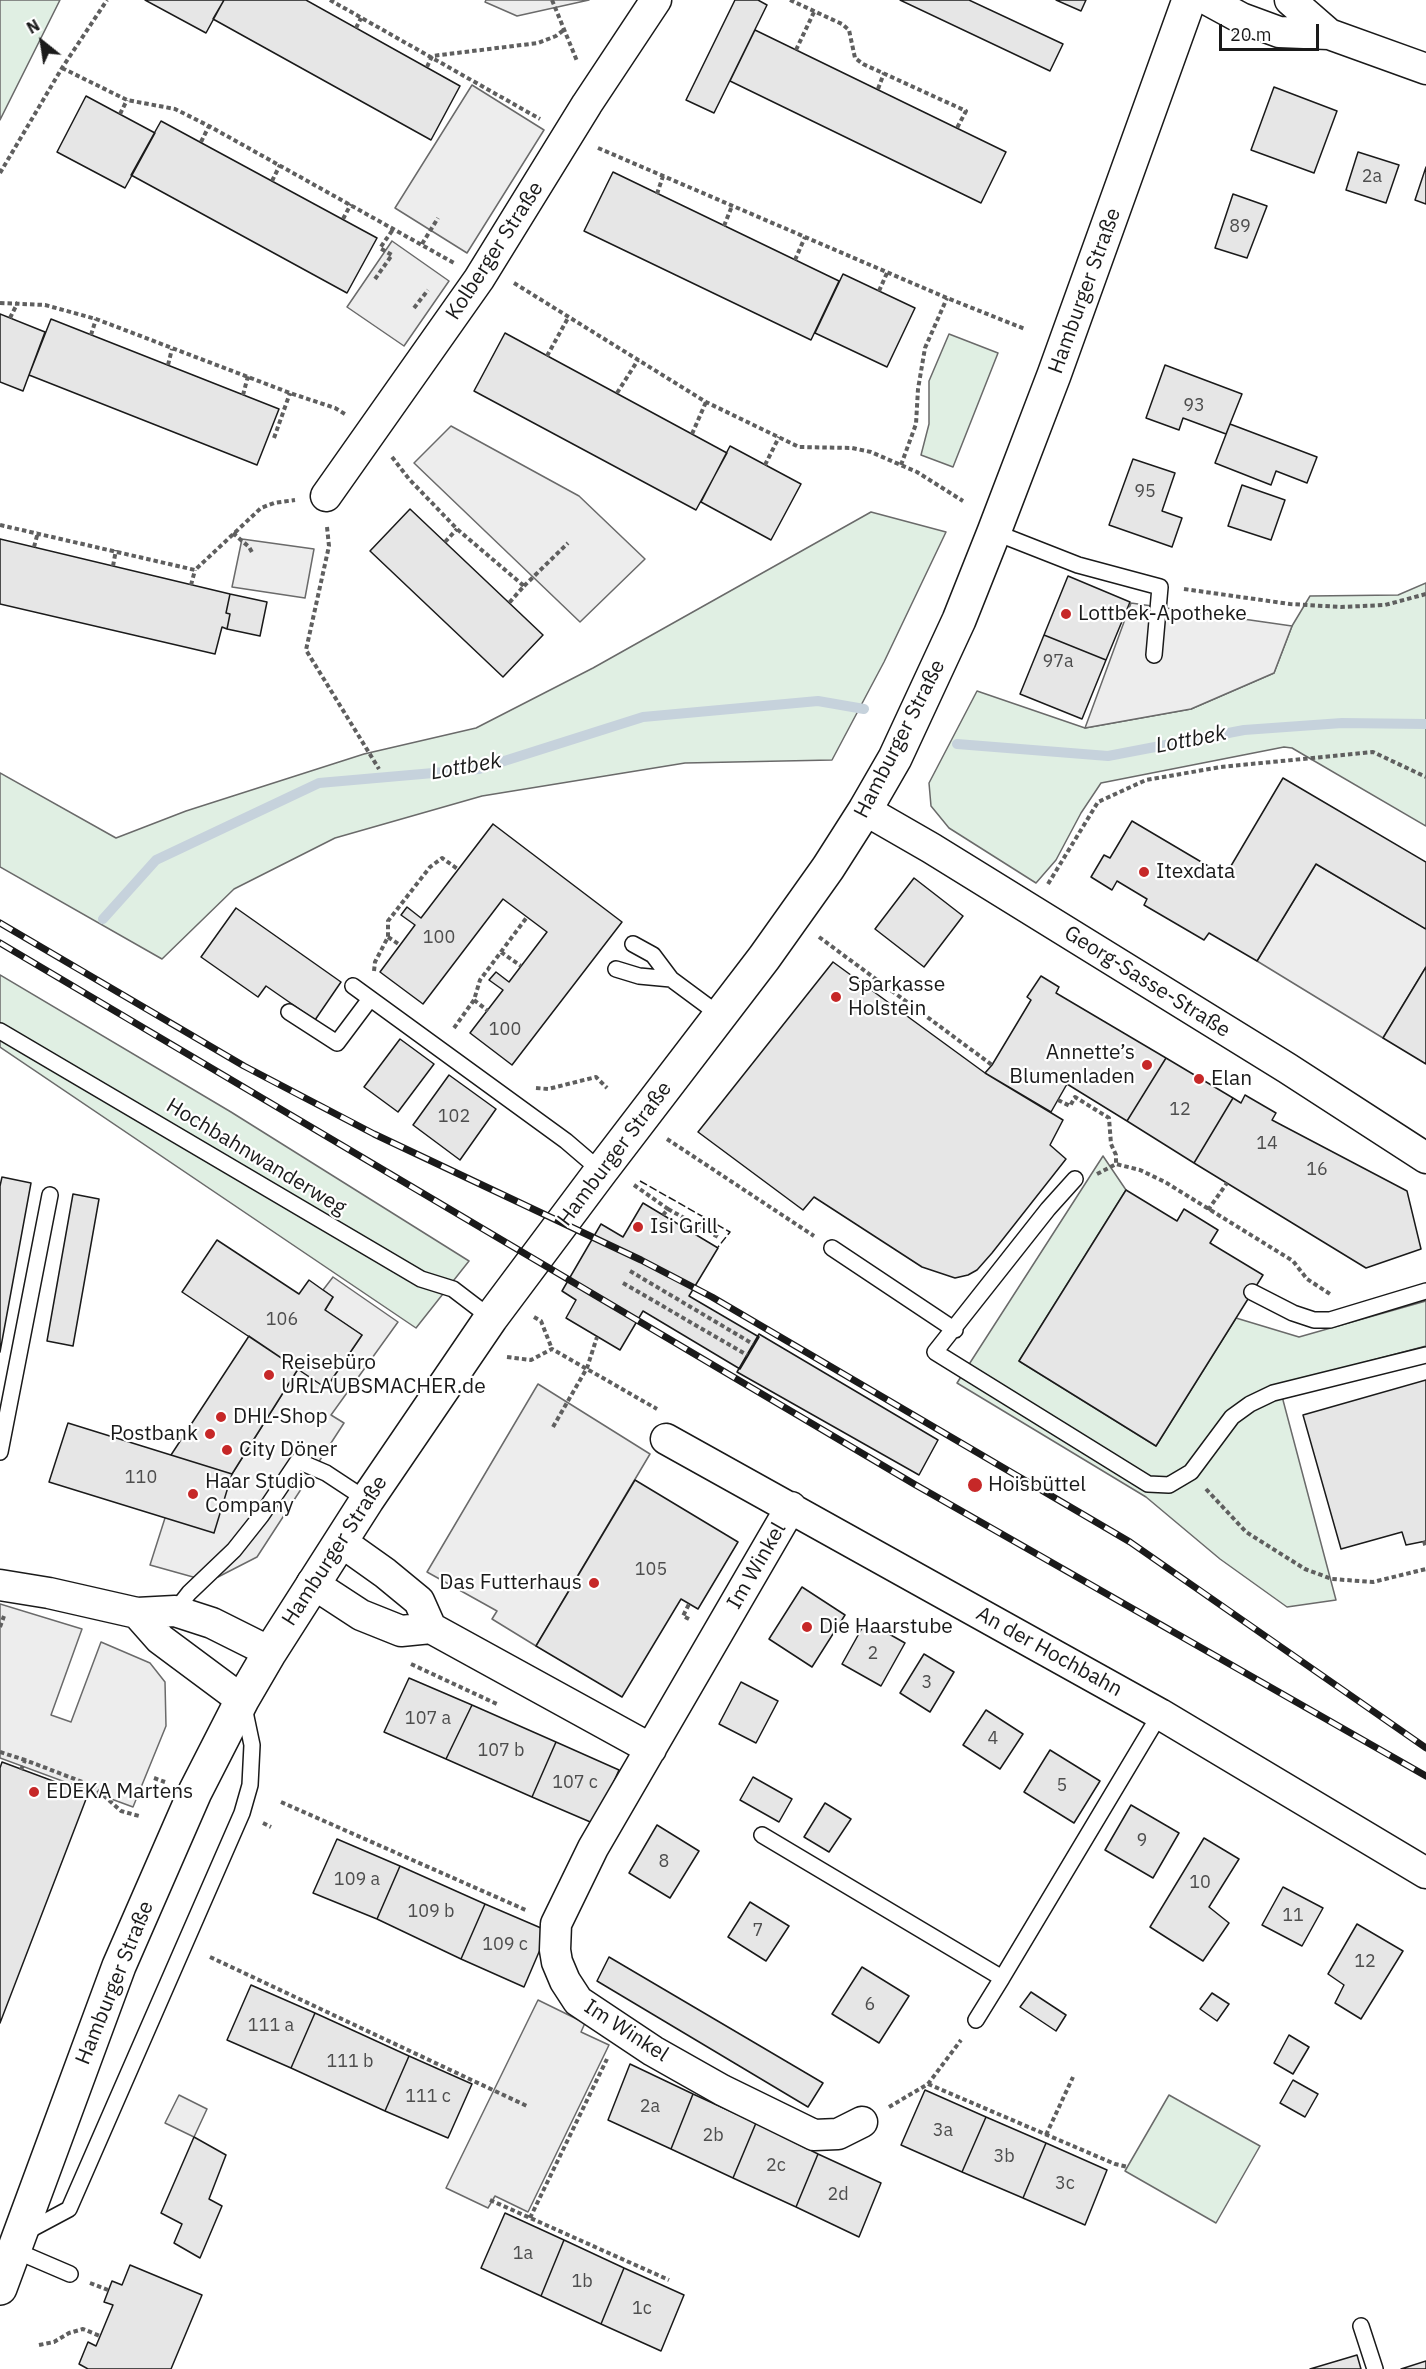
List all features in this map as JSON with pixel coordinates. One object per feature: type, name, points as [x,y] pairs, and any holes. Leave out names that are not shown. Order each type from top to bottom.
[{"type":"main road","name":"Hamburger Straße","points":[[0,2288],[119,1966],[195,1792],[242,1700],[270,1652],[312,1583],[491,1318],[613,1175],[639,1120],[721,1016],[810,894],[866,810],[895,758],[959,620],[994,532],[1058,364],[1189,0]]},
{"type":"street","name":"Kolberger Straße","points":[[326,496],[483,273],[587,104],[656,0]]},
{"type":"street","points":[[1208,0],[1241,18],[1279,32],[1329,34],[1426,69]]},
{"type":"street","points":[[1290,0],[1329,34]]},
{"type":"street","name":"Georg-Sasse-Straße","points":[[866,810],[1287,1068],[1426,1158]]},
{"type":"street","name":"An der Hochbahn","points":[[666,1439],[1160,1714],[1426,1873]]},
{"type":"street","name":"Im Winkel","points":[[791,1507],[593,1848],[556,1923],[555,1950],[565,1981],[578,2001],[653,2051],[722,2090],[814,2135],[838,2134],[862,2122]]},
{"type":"street","points":[[340,1541],[419,1601],[431,1628]]},
{"type":"street","points":[[312,1583],[361,1615],[401,1631],[431,1628],[651,1749]]},
{"type":"street","points":[[0,1585],[49,1593],[137,1613],[175,1611],[212,1623],[270,1652]]},
{"type":"street","points":[[137,1613],[160,1639],[242,1700]]},
{"type":"lane","points":[[994,532],[1078,565],[1160,587],[1154,655]]},
{"type":"lane","points":[[633,944],[653,955],[671,979],[721,1016]]},
{"type":"lane","points":[[616,969],[639,976],[671,979]]},
{"type":"lane","points":[[352,986],[613,1175]]},
{"type":"lane","points":[[289,1012],[337,1043],[370,999]]},
{"type":"lane","name":"Hochbahnwanderweg","points":[[0,1031],[421,1279],[453,1289],[491,1318]]},
{"type":"lane","points":[[1082,1179],[1048,1209],[935,1352],[1148,1484],[1168,1485],[1191,1472],[1232,1417],[1250,1404],[1273,1393],[1426,1355]]},
{"type":"lane","points":[[0,1452],[50,1195]]},
{"type":"lane","points":[[832,1248],[955,1329]]},
{"type":"lane","points":[[1252,1292],[1293,1313],[1314,1320],[1330,1320],[1426,1291]]},
{"type":"lane","points":[[175,1611],[189,1593],[234,1550],[261,1516],[298,1461],[326,1473],[367,1500]]},
{"type":"lane","points":[[70,2274],[17,2243],[69,2209],[242,1813],[250,1785],[252,1745],[242,1700]]},
{"type":"lane","points":[[976,2020],[1160,1714]]},
{"type":"lane","points":[[762,1835],[1002,1978]]},
{"type":"lane","points":[[1361,2326],[1375,2369]]},
{"type":"path","points":[[0,173],[62,68],[107,0]]},
{"type":"path","points":[[330,0],[568,135],[887,273],[1025,329]]},
{"type":"path","points":[[552,0],[576,59],[587,104]]},
{"type":"path","points":[[789,0],[842,24],[849,30],[855,58],[966,111],[957,128]]},
{"type":"path","points":[[796,50],[814,12]]},
{"type":"path","points":[[356,28],[361,18]]},
{"type":"path","points":[[432,56],[538,43],[556,36],[565,29]]},
{"type":"path","points":[[427,67],[432,56]]},
{"type":"path","points":[[62,68],[127,100],[175,110],[209,126],[422,244],[568,318],[706,402],[799,447],[862,450],[917,472],[963,501]]},
{"type":"path","points":[[878,89],[884,73]]},
{"type":"path","points":[[120,114],[127,100]]},
{"type":"path","points":[[201,142],[209,126]]},
{"type":"path","points":[[272,181],[280,165]]},
{"type":"path","points":[[657,194],[663,176]]},
{"type":"path","points":[[343,219],[351,204]]},
{"type":"path","points":[[724,226],[732,206]]},
{"type":"path","points":[[422,244],[438,218]]},
{"type":"path","points":[[375,279],[392,255],[380,248],[394,228]]},
{"type":"path","points":[[795,260],[805,237]]},
{"type":"path","points":[[879,291],[887,273]]},
{"type":"path","points":[[901,465],[916,423],[918,388],[925,348],[947,298]]},
{"type":"path","points":[[10,318],[18,302]]},
{"type":"path","points":[[0,303],[45,305],[96,320],[335,408],[373,431],[409,479],[457,529],[524,586]]},
{"type":"path","points":[[547,356],[568,318]]},
{"type":"path","points":[[92,335],[96,320]]},
{"type":"path","points":[[168,365],[172,349]]},
{"type":"path","points":[[617,393],[638,360]]},
{"type":"path","points":[[243,395],[248,376]]},
{"type":"path","points":[[274,438],[290,393]]},
{"type":"path","points":[[692,434],[706,402]]},
{"type":"path","points":[[765,465],[779,437]]},
{"type":"path","points":[[191,585],[195,570],[261,508],[274,503],[326,496],[328,546],[306,650],[379,769]]},
{"type":"path","points":[[0,525],[195,570]]},
{"type":"path","points":[[445,542],[457,529]]},
{"type":"path","points":[[34,547],[38,532]]},
{"type":"path","points":[[233,533],[249,547],[253,554]]},
{"type":"path","points":[[509,603],[568,543]]},
{"type":"path","points":[[113,566],[116,550]]},
{"type":"path","points":[[1160,587],[1290,604],[1341,607],[1385,605],[1426,594]]},
{"type":"path","points":[[1035,912],[1052,874],[1098,802],[1146,780],[1221,766],[1373,752],[1426,777]]},
{"type":"path","points":[[379,978],[373,970],[388,937],[388,921],[430,867],[442,858],[459,870]]},
{"type":"path","points":[[454,1028],[474,1000],[480,980],[527,917]]},
{"type":"path","points":[[819,936],[992,1065]]},
{"type":"path","points":[[388,937],[400,945]]},
{"type":"path","points":[[501,952],[521,966]]},
{"type":"path","points":[[474,1000],[488,1011]]},
{"type":"path","points":[[446,1025],[463,1035]]},
{"type":"path","points":[[531,1087],[548,1089],[596,1077],[607,1088]]},
{"type":"path","points":[[1058,1100],[1070,1106],[1075,1097],[1108,1118],[1116,1164]]},
{"type":"path","points":[[639,1120],[832,1248]]},
{"type":"path","points":[[1082,1179],[1116,1164],[1140,1170],[1293,1261],[1307,1279],[1355,1311]]},
{"type":"path","points":[[613,1175],[718,1237]]},
{"type":"path","points":[[1208,1210],[1227,1184]]},
{"type":"path","points":[[663,1215],[668,1209]]},
{"type":"path","points":[[630,1271],[753,1344]]},
{"type":"path","points":[[623,1283],[747,1355]]},
{"type":"path","points":[[531,1316],[540,1321],[552,1349],[627,1393]]},
{"type":"path","points":[[553,1427],[587,1368],[597,1336]]},
{"type":"path","points":[[507,1357],[531,1360],[552,1349]]},
{"type":"path","points":[[1191,1472],[1246,1532],[1305,1569],[1332,1579],[1373,1582],[1426,1569]]},
{"type":"path","points":[[1424,1541],[1426,1548]]},
{"type":"path","points":[[683,1616],[689,1604]]},
{"type":"path","points":[[408,1662],[506,1708]]},
{"type":"path","points":[[0,1752],[93,1786],[121,1811],[139,1816]]},
{"type":"path","points":[[21,1770],[25,1760]]},
{"type":"path","points":[[281,1802],[556,1923]]},
{"type":"path","points":[[210,1957],[530,2107]]},
{"type":"path","points":[[862,2122],[928,2084],[976,2020]]},
{"type":"path","points":[[530,2218],[621,2030]]},
{"type":"path","points":[[1046,2135],[1073,2077]]},
{"type":"path","points":[[928,2084],[1115,2164],[1128,2167]]},
{"type":"path","points":[[490,2200],[669,2280]]},
{"type":"path","points":[[39,2345],[54,2342],[69,2333],[83,2330],[100,2336]]},
{"type":"green space","points":[[0,0],[60,0],[0,120]]},
{"type":"green space","points":[[949,334],[998,353],[953,467],[921,455],[929,424],[929,381]]},
{"type":"green space","points":[[871,512],[946,532],[884,662],[832,760],[685,763],[482,796],[335,838],[234,889],[162,959],[0,867],[0,773],[116,838],[186,811],[364,754],[476,728],[593,668]]},
{"type":"green space","points":[[1426,583],[1426,826],[1292,748],[1284,747],[1101,783],[1081,813],[1056,860],[1036,883],[949,828],[931,806],[929,783],[977,691],[1085,728],[1191,709],[1274,673],[1292,626],[1310,596],[1398,595]]},
{"type":"green space","points":[[0,975],[231,1112],[469,1261],[416,1328],[0,1047]]},
{"type":"green space","points":[[1103,1156],[1126,1190],[1019,1361],[1156,1446],[1236,1318],[1299,1337],[1426,1301],[1426,1346],[1279,1385],[1336,1600],[1287,1607],[1220,1559],[1146,1497],[957,1383]]},
{"type":"green space","points":[[1169,2095],[1260,2146],[1216,2223],[1125,2171]]},
{"type":"shaded area","points":[[486,0],[589,0],[517,16],[485,2]]},
{"type":"shaded area","points":[[472,85],[544,130],[467,253],[395,208]]},
{"type":"shaded area","points":[[392,241],[449,281],[404,346],[347,307]]},
{"type":"shaded area","points":[[451,426],[579,496],[645,559],[580,622],[414,463]]},
{"type":"shaded area","points":[[242,539],[314,549],[305,598],[232,587]]},
{"type":"shaded area","points":[[1131,603],[1292,626],[1274,673],[1191,709],[1085,728]]},
{"type":"shaded area","points":[[1316,864],[1426,929],[1426,967],[1383,1038],[1257,961]]},
{"type":"shaded area","points":[[333,1277],[398,1322],[331,1415],[344,1423],[257,1557],[218,1577],[193,1577],[150,1565],[165,1518],[232,1474],[298,1369],[326,1388],[362,1335],[325,1310],[333,1297],[323,1290]]},
{"type":"shaded area","points":[[538,1384],[650,1454],[536,1646],[492,1619],[497,1611],[427,1572]]},
{"type":"shaded area","points":[[0,1604],[82,1629],[51,1715],[71,1722],[101,1642],[150,1663],[165,1682],[166,1726],[133,1807],[0,1758]]},
{"type":"shaded area","points":[[538,2000],[585,2023],[581,2032],[609,2045],[528,2212],[495,2196],[488,2208],[446,2188]]},
{"type":"shaded area","points":[[179,2095],[207,2109],[194,2137],[165,2123]]},
{"type":"building","points":[[145,0],[224,0],[206,33]]},
{"type":"building","points":[[224,0],[306,0],[460,86],[431,140],[213,19]]},
{"type":"building","points":[[735,0],[758,0],[767,5],[714,113],[686,100]]},
{"type":"building","points":[[900,0],[969,0],[1063,44],[1050,71]]},
{"type":"building","points":[[1056,0],[1086,0],[1081,11]]},
{"type":"building","points":[[755,30],[1006,152],[981,203],[730,81]]},
{"type":"building","points":[[1274,87],[1337,111],[1314,173],[1251,150]]},
{"type":"building","points":[[86,96],[155,133],[125,188],[57,152]]},
{"type":"building","points":[[161,121],[377,238],[347,293],[131,175]]},
{"type":"building","points":[[1358,152],[1399,165],[1386,203],[1346,190]]},
{"type":"building","points":[[1426,167],[1426,204],[1415,200]]},
{"type":"building","points":[[613,172],[839,281],[811,340],[584,231]]},
{"type":"building","points":[[1233,194],[1267,206],[1247,258],[1215,248]]},
{"type":"building","points":[[843,274],[915,308],[887,367],[815,333]]},
{"type":"building","points":[[0,314],[45,332],[23,391],[0,382]]},
{"type":"building","points":[[51,319],[279,409],[257,465],[29,375]]},
{"type":"building","points":[[505,333],[727,453],[696,510],[474,391]]},
{"type":"building","points":[[1165,365],[1242,394],[1226,434],[1183,418],[1179,430],[1146,418]]},
{"type":"building","points":[[1230,424],[1317,457],[1307,483],[1276,471],[1271,485],[1215,463]]},
{"type":"building","points":[[730,446],[801,484],[771,540],[701,502]]},
{"type":"building","points":[[1133,459],[1175,473],[1162,511],[1182,518],[1172,547],[1109,525]]},
{"type":"building","points":[[1242,485],[1285,500],[1271,540],[1228,526]]},
{"type":"building","points":[[410,509],[543,635],[503,677],[370,551]]},
{"type":"building","points":[[0,539],[230,594],[226,613],[230,614],[227,629],[222,627],[215,654],[0,604]]},
{"type":"building","points":[[1068,576],[1130,602],[1106,660],[1044,635]]},
{"type":"building","points":[[230,594],[267,602],[260,636],[227,629],[230,614],[226,613]]},
{"type":"building","points":[[1044,635],[1106,660],[1082,719],[1020,694]]},
{"type":"building","points":[[1283,778],[1426,862],[1426,929],[1316,864],[1257,961],[1209,933],[1204,940],[1144,905],[1147,899],[1117,881],[1112,890],[1091,877],[1104,855],[1110,858],[1132,821],[1225,876]]},
{"type":"building","points":[[493,824],[622,922],[512,1065],[470,1033],[503,990],[489,980],[496,972],[509,982],[547,932],[503,899],[423,1004],[380,972],[415,925],[401,915],[407,907],[421,918]]},
{"type":"building","points":[[914,878],[963,916],[924,967],[875,929]]},
{"type":"building","points":[[236,908],[341,982],[315,1020],[266,986],[258,997],[201,957]]},
{"type":"building","points":[[833,962],[985,1073],[1063,1120],[1050,1145],[1066,1159],[992,1253],[977,1270],[968,1275],[955,1278],[922,1267],[814,1197],[803,1210],[698,1132]]},
{"type":"building","points":[[1426,967],[1426,1064],[1383,1038]]},
{"type":"building","points":[[1041,976],[1059,987],[1056,993],[1166,1058],[1127,1121],[1067,1084],[1051,1112],[985,1073],[1031,1000],[1027,997]]},
{"type":"building","points":[[400,1039],[434,1064],[398,1112],[364,1087]]},
{"type":"building","points":[[1166,1058],[1233,1098],[1194,1163],[1127,1121]]},
{"type":"building","points":[[449,1075],[496,1109],[460,1160],[413,1125]]},
{"type":"building","points":[[1245,1095],[1276,1113],[1272,1120],[1407,1191],[1421,1249],[1366,1268],[1194,1163],[1233,1098],[1241,1103]]},
{"type":"building","points":[[2,1177],[31,1183],[0,1352],[0,1186]]},
{"type":"building","points":[[1126,1190],[1177,1221],[1184,1209],[1218,1230],[1210,1243],[1263,1275],[1156,1446],[1019,1361]]},
{"type":"building","points":[[73,1194],[99,1199],[73,1346],[47,1341]]},
{"type":"building","points":[[643,1203],[718,1248],[689,1296],[759,1337],[740,1369],[643,1311],[620,1350],[566,1318],[576,1300],[562,1291],[601,1224],[623,1237]]},
{"type":"building","points":[[217,1240],[299,1294],[309,1280],[333,1297],[325,1310],[362,1335],[326,1388],[182,1292]]},
{"type":"building","points":[[759,1334],[938,1440],[919,1475],[737,1372]]},
{"type":"building","points":[[249,1336],[298,1369],[232,1474],[171,1455]]},
{"type":"building","points":[[1426,1380],[1426,1541],[1406,1545],[1402,1532],[1341,1549],[1303,1415]]},
{"type":"building","points":[[68,1423],[232,1474],[214,1533],[49,1482]]},
{"type":"building","points":[[635,1480],[738,1542],[698,1609],[681,1599],[622,1697],[536,1646]]},
{"type":"building","name":"Die Haarstube","points":[[802,1587],[845,1615],[812,1667],[769,1639]]},
{"type":"building","points":[[866,1621],[905,1643],[881,1686],[842,1664]]},
{"type":"building","points":[[924,1654],[954,1672],[930,1712],[900,1693]]},
{"type":"building","points":[[409,1678],[472,1705],[446,1759],[384,1732]]},
{"type":"building","points":[[741,1682],[778,1701],[756,1743],[719,1724]]},
{"type":"building","points":[[472,1705],[556,1742],[532,1797],[446,1759]]},
{"type":"building","points":[[986,1710],[1023,1734],[1000,1769],[963,1745]]},
{"type":"building","points":[[556,1742],[619,1770],[595,1824],[532,1797]]},
{"type":"building","points":[[1050,1750],[1100,1781],[1074,1823],[1024,1792]]},
{"type":"building","points":[[2,1762],[88,1794],[0,2023],[0,1768]]},
{"type":"building","points":[[753,1777],[792,1799],[779,1822],[740,1800]]},
{"type":"building","points":[[825,1803],[851,1819],[829,1852],[804,1837]]},
{"type":"building","points":[[1131,1805],[1179,1833],[1153,1878],[1105,1850]]},
{"type":"building","points":[[657,1825],[699,1851],[670,1898],[629,1873]]},
{"type":"building","points":[[1204,1838],[1239,1859],[1209,1907],[1229,1923],[1203,1961],[1150,1927]]},
{"type":"building","points":[[337,1839],[400,1866],[377,1919],[313,1893]]},
{"type":"building","points":[[400,1866],[485,1904],[461,1959],[377,1919]]},
{"type":"building","points":[[1283,1887],[1323,1908],[1302,1946],[1262,1925]]},
{"type":"building","points":[[750,1902],[789,1926],[766,1961],[728,1937]]},
{"type":"building","points":[[485,1904],[548,1931],[524,1987],[461,1959]]},
{"type":"building","points":[[1357,1924],[1403,1951],[1361,2019],[1335,2003],[1344,1985],[1328,1974]]},
{"type":"building","points":[[609,1957],[823,2083],[808,2107],[597,1981]]},
{"type":"building","points":[[862,1967],[909,1996],[879,2043],[832,2014]]},
{"type":"building","points":[[251,1985],[315,2013],[291,2068],[227,2040]]},
{"type":"building","points":[[1031,1992],[1066,2015],[1056,2031],[1020,2007]]},
{"type":"building","points":[[1212,1993],[1229,2004],[1217,2021],[1200,2009]]},
{"type":"building","points":[[315,2013],[409,2056],[385,2111],[291,2068]]},
{"type":"building","points":[[1289,2035],[1309,2047],[1293,2074],[1274,2063]]},
{"type":"building","points":[[409,2056],[472,2084],[448,2138],[385,2111]]},
{"type":"building","points":[[630,2064],[693,2094],[671,2149],[608,2120]]},
{"type":"building","points":[[1293,2080],[1318,2094],[1305,2117],[1280,2103]]},
{"type":"building","points":[[925,2090],[986,2117],[962,2172],[901,2145]]},
{"type":"building","points":[[693,2094],[756,2123],[733,2178],[671,2149]]},
{"type":"building","points":[[986,2117],[1046,2143],[1023,2198],[962,2172]]},
{"type":"building","points":[[756,2123],[818,2154],[796,2207],[733,2178]]},
{"type":"building","points":[[194,2137],[226,2155],[209,2199],[222,2206],[200,2258],[174,2243],[182,2224],[161,2213]]},
{"type":"building","points":[[1046,2143],[1107,2170],[1085,2225],[1023,2198]]},
{"type":"building","points":[[818,2154],[881,2183],[859,2237],[796,2207]]},
{"type":"building","points":[[505,2213],[564,2240],[541,2296],[481,2268]]},
{"type":"building","points":[[564,2240],[624,2268],[601,2324],[541,2296]]},
{"type":"building","points":[[130,2265],[202,2295],[171,2369],[88,2369],[79,2364],[88,2342],[96,2346],[113,2305],[104,2302],[112,2281],[122,2285]]},
{"type":"building","points":[[624,2268],[684,2295],[661,2351],[601,2324]]},
{"type":"building","points":[[1357,2355],[1361,2369],[1310,2369]]},
{"type":"building","points":[[1426,2361],[1426,2369],[1401,2369]]},
{"type":"waterway","name":"Lottbek","points":[[103,919],[156,860],[319,783],[479,769],[643,717],[818,701],[864,709]]},
{"type":"waterway","name":"Lottbek","points":[[957,744],[1108,756],[1244,730],[1342,723],[1426,724]]},
{"type":"railway","points":[[0,923],[244,1066],[374,1134],[641,1260],[712,1297],[1130,1542],[1426,1748]]},
{"type":"railway","points":[[0,943],[914,1484],[1426,1776]]},
{"type":"fence","points":[[640,1181],[730,1232],[718,1247]]},
{"type":"place","name":"Lottbek-Apotheke","points":[[1066,614]]},
{"type":"place","name":"Itexdata","points":[[1144,872]]},
{"type":"place","name":"Sparkasse Holstein","points":[[836,997]]},
{"type":"place","name":"Annette’s Blumenladen","points":[[1147,1065]]},
{"type":"place","name":"Elan","points":[[1199,1079]]},
{"type":"place","name":"Isi Grill","points":[[638,1227]]},
{"type":"place","name":"Reisebüro URLAUBSMACHER.de","points":[[269,1375]]},
{"type":"place","name":"DHL-Shop","points":[[221,1417]]},
{"type":"place","name":"Postbank","points":[[210,1434]]},
{"type":"place","name":"City Döner","points":[[227,1450]]},
{"type":"place","name":"Hoisbüttel","points":[[975,1485]]},
{"type":"place","name":"Haar Studio Company","points":[[193,1494]]},
{"type":"place","name":"Das Futterhaus","points":[[594,1583]]},
{"type":"place","name":"Die Haarstube","points":[[807,1627]]},
{"type":"place","name":"EDEKA Martens","points":[[34,1792]]}]
